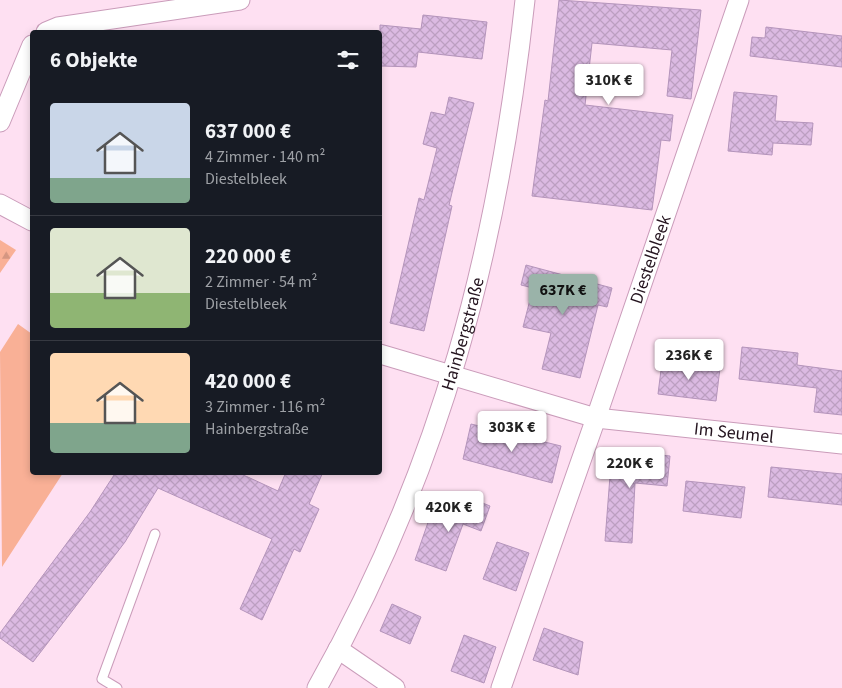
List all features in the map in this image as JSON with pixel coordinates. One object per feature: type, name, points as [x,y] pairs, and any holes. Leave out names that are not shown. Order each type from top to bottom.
[{"type":"street","points":[[51,30],[58,27],[240,0]]},
{"type":"street","name":"Hainbergstraße","points":[[316,688],[364,600],[412,492],[452,377],[480,273],[492,219],[517,74],[525,0]]},
{"type":"street","name":"Diestelbleek","points":[[501,688],[596,418],[739,0]]},
{"type":"street","points":[[0,122],[30,50]]},
{"type":"street","points":[[0,204],[30,221]]},
{"type":"street","name":"Im Seumel","points":[[382,355],[452,377],[596,418],[842,444]]},
{"type":"street","points":[[338,649],[395,688]]},
{"type":"lane","points":[[117,688],[102,680],[155,534]]},
{"type":"green space","points":[[0,240],[16,250],[0,273]]},
{"type":"green space","points":[[18,324],[30,333],[30,475],[62,475],[2,567],[0,352]]},
{"type":"building","points":[[559,0],[701,10],[691,99],[667,96],[672,50],[592,43],[585,105],[673,115],[670,141],[661,140],[652,210],[532,196],[545,100],[548,101]]},
{"type":"building","points":[[423,15],[487,22],[482,59],[418,52],[416,67],[382,66],[382,30],[380,30],[380,25],[421,29]]},
{"type":"building","points":[[766,27],[842,36],[842,67],[750,56],[752,37],[765,38]]},
{"type":"building","points":[[734,92],[777,96],[775,121],[813,123],[811,145],[773,143],[772,155],[728,151]]},
{"type":"building","points":[[449,97],[474,103],[449,205],[452,206],[424,331],[390,323],[419,198],[424,200],[437,148],[423,144],[431,112],[445,115]]},
{"type":"building","points":[[526,265],[612,288],[607,307],[598,305],[580,378],[542,369],[551,333],[523,327],[533,288],[521,285]]},
{"type":"building","points":[[742,347],[798,353],[797,365],[842,371],[842,415],[814,412],[817,388],[739,379]]},
{"type":"building","points":[[662,362],[720,368],[716,401],[658,394]]},
{"type":"building","points":[[471,424],[561,446],[552,483],[463,459]]},
{"type":"building","points":[[612,450],[670,456],[667,486],[635,483],[632,543],[605,541]]},
{"type":"building","points":[[771,467],[842,474],[842,505],[768,497]]},
{"type":"building","points":[[114,475],[243,475],[278,491],[285,475],[322,475],[309,504],[319,509],[300,552],[294,549],[262,620],[240,609],[272,539],[158,488],[125,542],[33,662],[0,638],[0,633],[90,512]]},
{"type":"building","points":[[686,481],[745,487],[741,518],[683,511]]},
{"type":"building","points":[[468,497],[490,506],[481,531],[463,524],[446,571],[415,560],[433,508],[460,517]]},
{"type":"building","points":[[497,542],[529,553],[516,591],[483,579]]},
{"type":"building","points":[[392,604],[421,617],[410,644],[380,631]]},
{"type":"building","points":[[544,628],[583,642],[578,675],[533,660]]},
{"type":"building","points":[[464,635],[496,647],[484,683],[451,671]]}]
